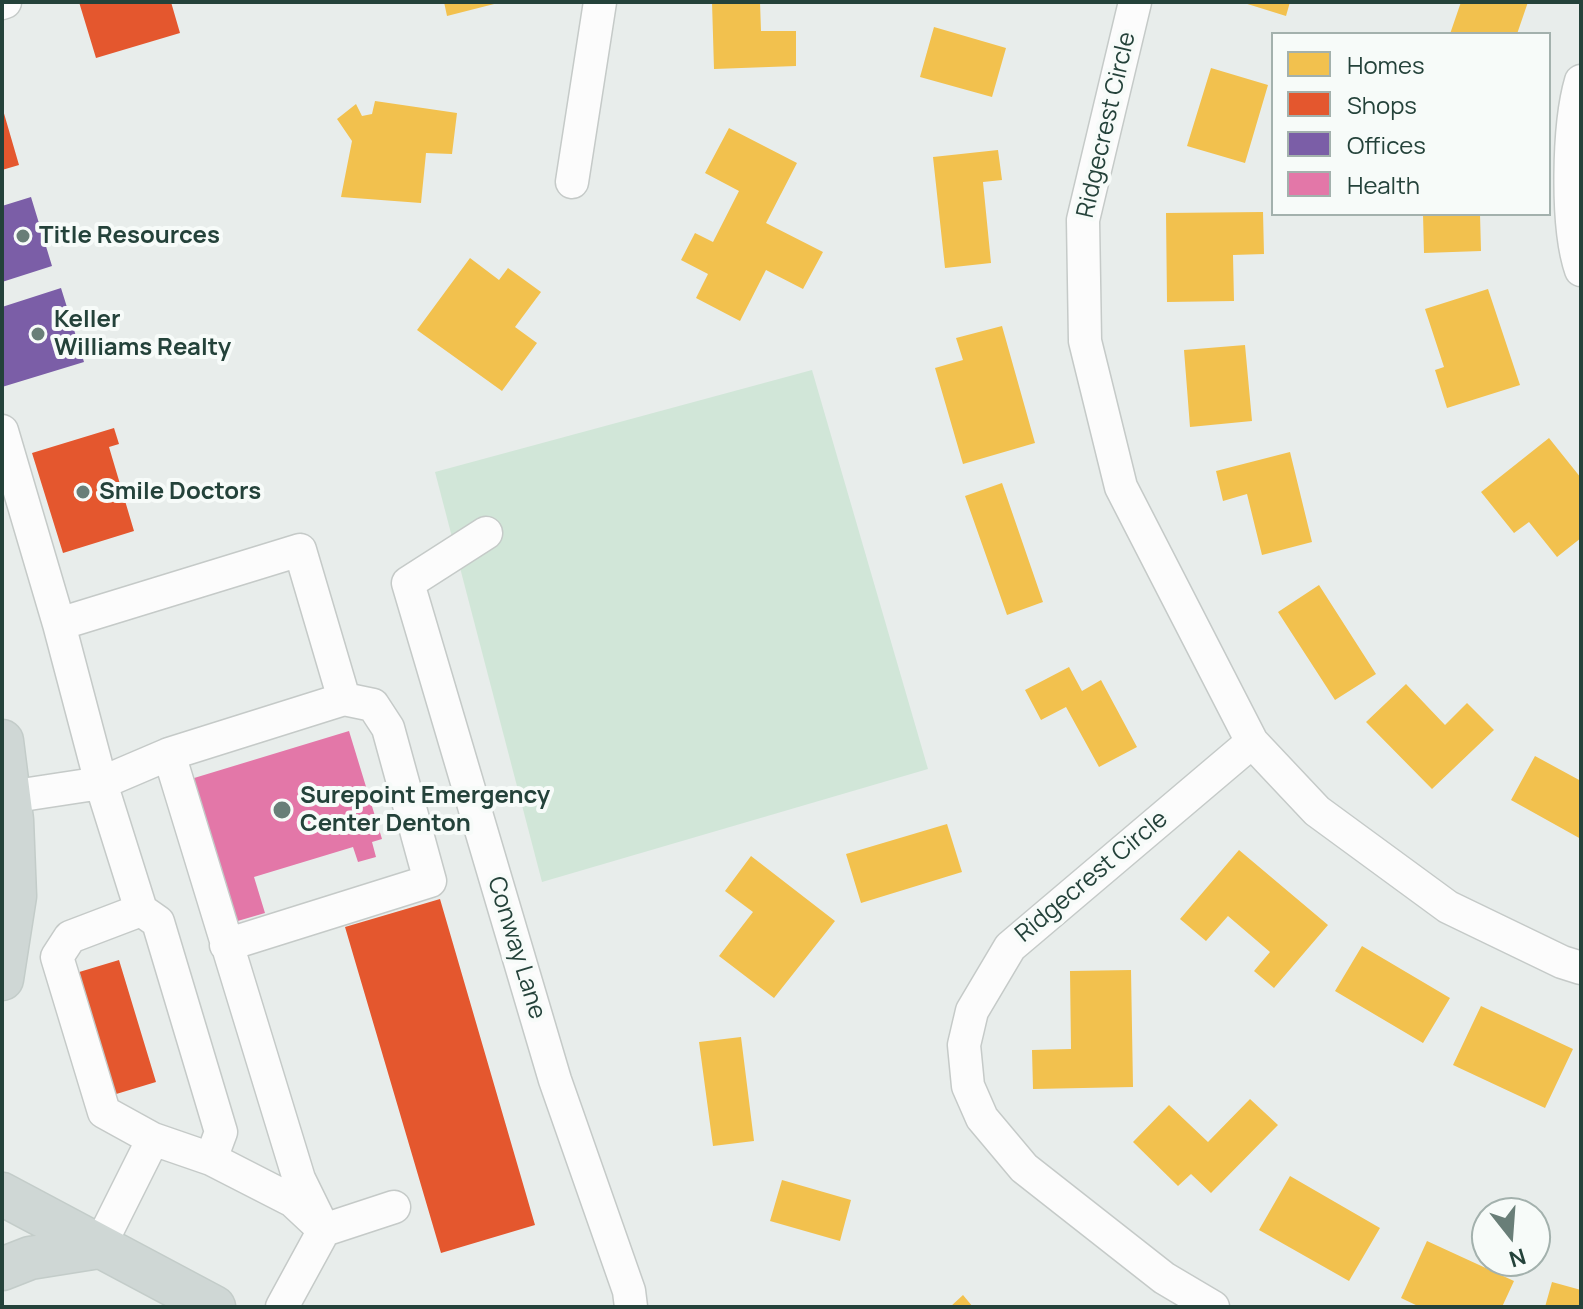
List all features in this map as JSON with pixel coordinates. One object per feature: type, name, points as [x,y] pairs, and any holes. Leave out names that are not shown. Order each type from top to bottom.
[{"type":"main road","points":[[2,741],[15,896],[2,979]]},
{"type":"main road","points":[[2,1194],[214,1307]]},
{"type":"main road","points":[[2,1269],[30,1258],[99,1247]]},
{"type":"street","points":[[572,182],[600,2]]},
{"type":"street","name":"Ridgecrest Circle","points":[[1135,2],[1083,220],[1085,341],[1121,487],[1252,742],[1317,811],[1448,907],[1562,962],[1581,968]]},
{"type":"street","points":[[1581,81],[1570,150],[1575,254],[1581,270]]},
{"type":"street","points":[[2,431],[59,624],[101,783],[141,910],[158,922],[221,1132],[211,1159]]},
{"type":"street","name":"Conway Lane","points":[[486,533],[408,583],[555,1080],[629,1291],[631,1307]]},
{"type":"street","points":[[59,624],[300,550],[344,699]]},
{"type":"street","points":[[9,797],[101,783],[169,754],[344,699],[373,705],[388,728],[430,881],[226,945]]},
{"type":"street","name":"Ridgecrest Circle","points":[[1213,1307],[1164,1278],[1024,1168],[982,1118],[968,1086],[964,1045],[972,1011],[1010,947],[1252,742]]},
{"type":"street","points":[[169,754],[299,1179],[324,1230]]},
{"type":"street","points":[[141,910],[70,937],[57,957],[104,1112],[153,1139],[211,1159],[293,1201],[324,1230]]},
{"type":"street","points":[[99,1247],[153,1139]]},
{"type":"street","points":[[282,1307],[324,1230],[394,1207]]},
{"type":"green space","points":[[812,370],[928,769],[542,882],[435,472]]},
{"type":"building: Homes","points":[[444,2],[498,2],[498,3],[447,16]]},
{"type":"building: Homes","points":[[712,2],[760,2],[761,31],[796,31],[796,66],[714,69]]},
{"type":"building: Homes","points":[[1241,2],[1290,2],[1286,16]]},
{"type":"building: Homes","points":[[1461,2],[1528,2],[1518,32],[1451,32]]},
{"type":"building: Homes","points":[[934,27],[1006,48],[992,97],[920,77]]},
{"type":"building: Homes","points":[[1211,68],[1268,85],[1245,163],[1187,146]]},
{"type":"building: Homes","points":[[375,101],[457,113],[452,154],[426,153],[421,203],[341,197],[352,141],[337,119],[356,104],[362,116],[372,114]]},
{"type":"building: Homes","points":[[729,128],[797,163],[766,223],[823,252],[803,289],[766,270],[740,321],[696,298],[708,274],[681,260],[695,233],[713,242],[739,191],[705,173]]},
{"type":"building: Homes","points":[[998,150],[1002,180],[983,182],[991,263],[945,268],[933,157]]},
{"type":"building: Homes","points":[[1263,212],[1264,254],[1233,255],[1234,301],[1167,302],[1166,213]]},
{"type":"building: Homes","points":[[1423,216],[1480,216],[1481,251],[1424,253]]},
{"type":"building: Homes","points":[[470,258],[499,280],[508,268],[541,292],[515,327],[537,343],[502,391],[417,330]]},
{"type":"building: Homes","points":[[1488,289],[1520,385],[1447,408],[1435,370],[1444,367],[1425,309]]},
{"type":"building: Homes","points":[[1002,326],[1035,443],[963,464],[935,368],[963,360],[956,338]]},
{"type":"building: Homes","points":[[1245,345],[1252,421],[1190,427],[1184,350]]},
{"type":"building: Homes","points":[[1549,438],[1581,478],[1581,538],[1557,557],[1529,522],[1514,533],[1481,492]]},
{"type":"building: Homes","points":[[1290,452],[1312,542],[1262,555],[1247,494],[1223,501],[1216,471]]},
{"type":"building: Homes","points":[[1002,483],[1043,602],[1007,615],[965,496]]},
{"type":"building: Homes","points":[[1319,585],[1376,674],[1335,700],[1278,612]]},
{"type":"building: Homes","points":[[1069,667],[1082,691],[1101,680],[1137,747],[1099,767],[1066,707],[1041,720],[1025,690]]},
{"type":"building: Homes","points":[[1406,684],[1445,725],[1467,703],[1494,730],[1432,789],[1366,722]]},
{"type":"building: Homes","points":[[1535,756],[1581,781],[1581,839],[1511,800]]},
{"type":"building: Homes","points":[[947,824],[962,872],[861,903],[846,854]]},
{"type":"building: Homes","points":[[1239,850],[1328,925],[1274,988],[1254,971],[1270,952],[1228,916],[1206,941],[1180,919]]},
{"type":"building: Homes","points":[[751,856],[835,921],[774,998],[719,956],[753,912],[725,891]]},
{"type":"building: Homes","points":[[1362,946],[1450,998],[1423,1043],[1335,991]]},
{"type":"building: Homes","points":[[1131,970],[1133,1087],[1033,1089],[1032,1050],[1071,1049],[1070,971]]},
{"type":"building: Homes","points":[[1481,1006],[1573,1049],[1545,1108],[1453,1065]]},
{"type":"building: Homes","points":[[741,1037],[754,1141],[713,1146],[699,1042]]},
{"type":"building: Homes","points":[[1250,1099],[1278,1125],[1211,1193],[1191,1174],[1178,1186],[1133,1142],[1169,1105],[1208,1142]]},
{"type":"building: Homes","points":[[1290,1176],[1380,1228],[1349,1281],[1259,1230]]},
{"type":"building: Homes","points":[[782,1180],[851,1200],[840,1241],[770,1221]]},
{"type":"building: Homes","points":[[1427,1241],[1471,1261],[1471,1277],[1505,1277],[1514,1281],[1502,1307],[1420,1307],[1401,1298]]},
{"type":"building: Homes","points":[[1552,1282],[1581,1290],[1581,1307],[1545,1307]]},
{"type":"building: Homes","points":[[963,1295],[973,1307],[950,1307]]},
{"type":"building: Shops","points":[[79,2],[171,2],[180,33],[96,58]]},
{"type":"building: Shops","points":[[2,111],[19,165],[2,170]]},
{"type":"building: Shops","name":"Smile Doctors","points":[[114,428],[119,444],[109,447],[134,531],[63,553],[32,453]]},
{"type":"building: Shops","points":[[440,899],[535,1225],[441,1253],[345,927]]},
{"type":"building: Shops","points":[[119,960],[156,1082],[103,1098],[66,976]]},
{"type":"building: Offices","points":[[31,197],[52,266],[2,282],[2,206]]},
{"type":"building: Offices","name":"Keller Williams Realty","points":[[61,288],[84,362],[2,387],[2,307]]},
{"type":"building: Health","name":"Surepoint Emergency Center Denton","points":[[349,731],[382,839],[372,842],[376,857],[358,862],[353,847],[254,877],[265,913],[224,925],[181,782]]},
{"type":"place","name":"Title Resources","points":[[23,236]]},
{"type":"place","name":"Keller Williams Realty","points":[[38,334]]},
{"type":"place","name":"Smile Doctors","points":[[83,492]]},
{"type":"place","name":"Surepoint Emergency Center Denton","points":[[282,810]]}]
